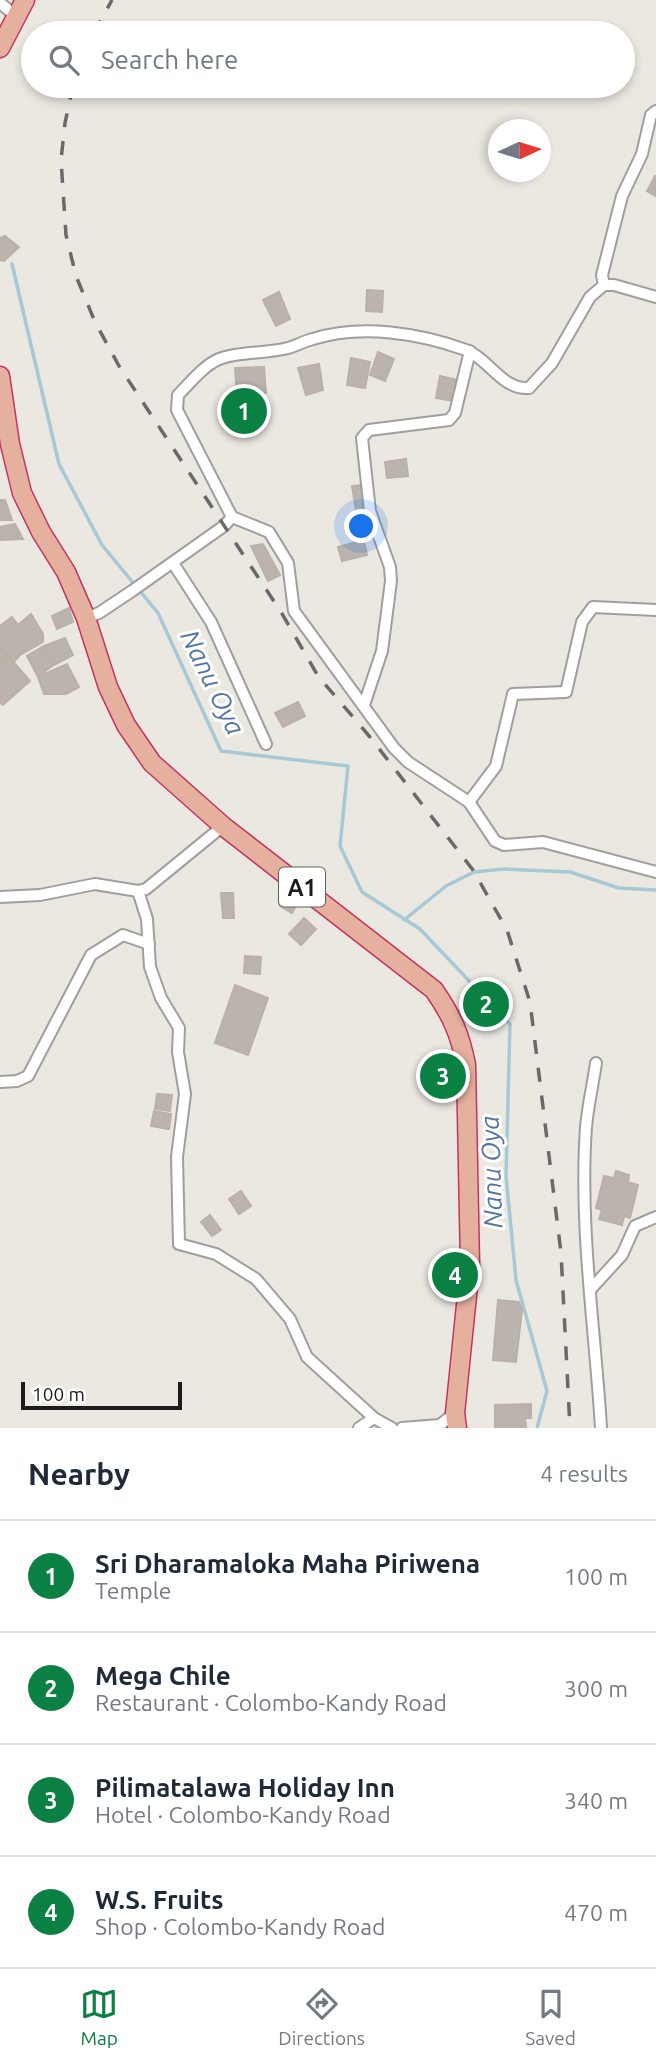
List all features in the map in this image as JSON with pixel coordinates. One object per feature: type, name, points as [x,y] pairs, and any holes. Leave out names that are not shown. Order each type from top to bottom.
[{"type":"highway","points":[[0,48],[21,8]]},
{"type":"highway","name":"A1","points":[[0,376],[5,444],[22,493],[41,532],[66,572],[86,618],[108,687],[126,725],[152,763],[223,826],[434,990],[452,1015],[466,1065],[470,1266],[456,1421]]},
{"type":"street","points":[[0,3],[21,8]]},
{"type":"street","points":[[604,285],[602,275],[622,196],[642,154],[651,115],[656,111]]},
{"type":"street","points":[[656,297],[614,285],[604,285],[590,297],[552,363],[529,388],[520,388],[508,382],[470,351],[425,338],[388,332],[350,333],[315,338],[287,348],[219,359],[206,367],[178,395],[177,410],[232,517],[269,532],[288,564],[293,611],[394,748],[408,762],[469,802],[495,841],[504,845],[543,842],[656,872]]},
{"type":"street","points":[[364,705],[382,652],[391,581],[390,566],[370,511],[362,438],[369,430],[449,420],[455,413],[470,351]]},
{"type":"street","points":[[86,618],[99,613],[152,578],[224,526],[232,517]]},
{"type":"street","points":[[173,563],[211,622],[266,744]]},
{"type":"street","points":[[469,802],[496,766],[513,694],[566,692],[582,622],[593,607],[656,610]]},
{"type":"street","points":[[0,897],[40,895],[95,884],[138,891],[146,889],[223,826]]},
{"type":"street","points":[[138,891],[147,919],[150,967],[161,998],[179,1028],[178,1052],[185,1094],[177,1157],[178,1244],[216,1254],[256,1279],[290,1319],[307,1357],[374,1418],[391,1428]]},
{"type":"street","points":[[0,1082],[16,1081],[28,1076],[91,955],[123,935],[149,944]]},
{"type":"street","points":[[596,1063],[586,1123],[584,1163],[590,1290],[601,1428]]},
{"type":"street","points":[[590,1290],[622,1255],[635,1226],[656,1217]]},
{"type":"street","points":[[359,1428],[374,1418]]},
{"type":"street","points":[[402,1428],[456,1421]]},
{"type":"building","points":[[656,176],[656,196],[647,191]]},
{"type":"building","points":[[5,236],[19,247],[4,261],[0,260],[0,238]]},
{"type":"building","points":[[367,290],[383,291],[382,312],[366,311]]},
{"type":"building","points":[[279,292],[290,319],[276,326],[263,300]]},
{"type":"building","points":[[378,352],[394,359],[385,381],[370,375]]},
{"type":"building","points":[[351,358],[370,362],[365,388],[347,385]]},
{"type":"building","points":[[319,364],[323,390],[306,395],[298,368]]},
{"type":"building","points":[[264,367],[266,393],[237,397],[235,368]]},
{"type":"building","points":[[440,376],[458,380],[454,401],[436,398]]},
{"type":"building","points":[[252,395],[251,411],[237,411],[237,397]]},
{"type":"building","points":[[406,459],[408,476],[387,478],[385,462]]},
{"type":"building","points":[[362,485],[366,510],[356,511],[352,486]]},
{"type":"building","points":[[0,500],[5,500],[12,520],[0,520]]},
{"type":"building","points":[[15,524],[23,539],[0,540],[0,527]]},
{"type":"building","points":[[364,540],[367,555],[342,561],[338,547]]},
{"type":"building","points":[[263,544],[280,575],[268,581],[251,546]]},
{"type":"building","points":[[69,608],[73,622],[57,629],[52,616]]},
{"type":"building","points":[[31,614],[43,634],[43,642],[20,655],[14,662],[0,647],[0,626],[12,617],[18,625]]},
{"type":"building","points":[[65,638],[73,655],[52,666],[44,646]]},
{"type":"building","points":[[44,646],[52,666],[38,677],[27,656]]},
{"type":"building","points":[[0,647],[9,657],[0,665]]},
{"type":"building","points":[[9,657],[30,681],[3,705],[0,702],[0,665]]},
{"type":"building","points":[[67,664],[79,687],[66,694],[44,694],[38,677]]},
{"type":"building","points":[[298,702],[305,716],[283,727],[275,713]]},
{"type":"building","points":[[290,890],[301,896],[292,913],[280,906]]},
{"type":"building","points":[[221,893],[233,893],[234,918],[223,918]]},
{"type":"building","points":[[304,918],[316,929],[301,945],[289,934]]},
{"type":"building","points":[[245,956],[261,957],[260,974],[244,973]]},
{"type":"building","points":[[235,985],[268,998],[248,1055],[215,1043]]},
{"type":"building","points":[[157,1094],[172,1095],[170,1111],[155,1109]]},
{"type":"building","points":[[154,1111],[171,1114],[169,1129],[151,1126]]},
{"type":"building","points":[[616,1171],[629,1175],[628,1182],[638,1185],[630,1218],[624,1216],[622,1225],[599,1219],[602,1210],[596,1208],[604,1176],[614,1178]]},
{"type":"building","points":[[241,1191],[251,1206],[239,1214],[229,1199]]},
{"type":"building","points":[[210,1215],[221,1230],[212,1236],[201,1222]]},
{"type":"building","points":[[498,1300],[519,1302],[522,1310],[516,1362],[493,1360]]},
{"type":"building","points":[[531,1404],[531,1418],[525,1418],[526,1428],[495,1428],[495,1405]]},
{"type":"waterway","name":"Nanu Oya","points":[[12,264],[59,464],[102,545],[158,613],[221,751],[348,766],[340,846],[362,892],[420,929],[510,1024],[506,1176],[516,1280],[547,1391],[537,1428]]},
{"type":"waterway","points":[[404,920],[446,886],[474,872],[504,869],[570,872],[619,888],[656,890]]},
{"type":"railway","points":[[101,21],[112,0]]},
{"type":"railway","points":[[70,98],[61,160],[66,235],[76,276],[95,322],[119,366],[281,612],[318,676],[370,737],[473,870],[507,930],[530,1002],[561,1253],[570,1428]]},
{"type":"place","name":"Sri Dharamaloka Maha Piriwena","points":[[244,411]]},
{"type":"place","name":"Mega Chile","points":[[486,1004]]},
{"type":"place","name":"Pilimatalawa Holiday Inn","points":[[443,1076]]},
{"type":"place","name":"W.S. Fruits","points":[[455,1275]]}]
